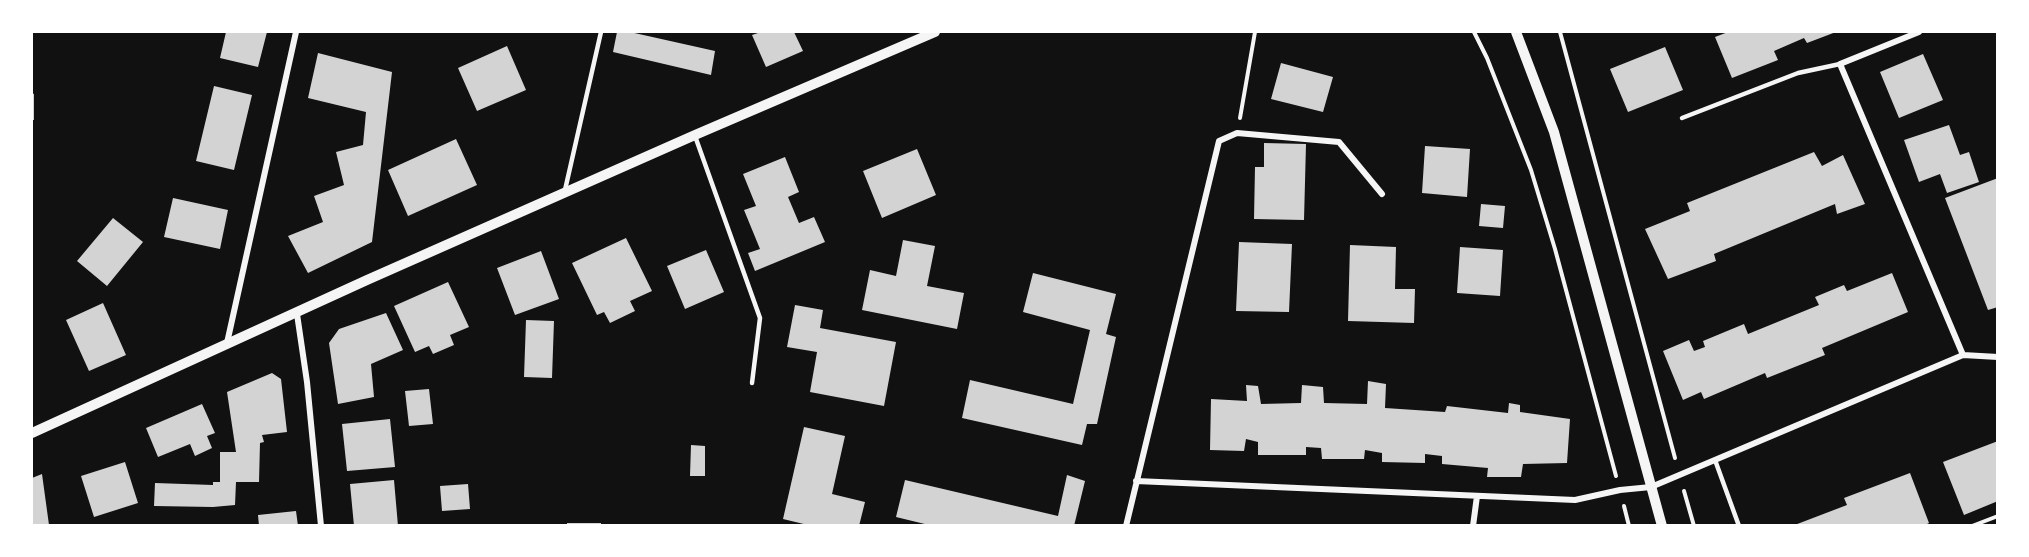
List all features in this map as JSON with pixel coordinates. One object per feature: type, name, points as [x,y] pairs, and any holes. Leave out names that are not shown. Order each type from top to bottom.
[{"type":"street","points":[[227,344],[296,32]]},
{"type":"street","points":[[32,433],[297,314],[367,280],[935,32]]},
{"type":"street","points":[[1516,32],[1554,132],[1662,525]]},
{"type":"street","points":[[1919,32],[1840,64],[1963,355]]},
{"type":"street","points":[[1126,525],[1219,141],[1237,133],[1339,141],[1382,194]]},
{"type":"street","points":[[297,314],[307,382],[321,525]]},
{"type":"street","points":[[1137,482],[1575,500],[1620,490],[1652,487],[1963,355],[1998,357]]},
{"type":"street","points":[[1473,525],[1477,496]]},
{"type":"lane","points":[[565,193],[601,32]]},
{"type":"lane","points":[[1682,118],[1798,73],[1840,64]]},
{"type":"lane","points":[[695,135],[760,318],[752,383]]},
{"type":"lane","points":[[1715,460],[1739,525]]},
{"type":"path","points":[[1237,133],[1255,32]]},
{"type":"path","points":[[1474,32],[1487,58],[1531,170],[1555,249],[1629,525]]},
{"type":"path","points":[[1560,32],[1694,525]]},
{"type":"path","points":[[1972,525],[1998,516]]},
{"type":"building","points":[[226,32],[267,32],[258,67],[220,58]]},
{"type":"building","points":[[617,32],[630,32],[715,51],[711,75],[613,52]]},
{"type":"building","points":[[761,32],[794,32],[803,51],[766,67],[752,35]]},
{"type":"building","points":[[1728,32],[1836,32],[1807,43],[1804,38],[1774,51],[1778,60],[1732,78],[1715,37]]},
{"type":"building","points":[[507,46],[526,90],[477,111],[458,68]]},
{"type":"building","points":[[1665,47],[1683,90],[1628,112],[1610,69]]},
{"type":"building","points":[[318,53],[392,72],[372,242],[308,273],[288,236],[323,222],[314,196],[344,185],[336,152],[363,145],[366,112],[308,98]]},
{"type":"building","points":[[1923,54],[1943,100],[1899,118],[1880,72]]},
{"type":"building","points":[[1281,63],[1333,77],[1323,112],[1271,99]]},
{"type":"building","points":[[214,86],[252,95],[234,170],[196,161]]},
{"type":"building","points":[[32,93],[34,94],[34,120],[32,120]]},
{"type":"building","points":[[1949,125],[1960,155],[1969,152],[1979,182],[1947,193],[1940,174],[1919,182],[1904,140]]},
{"type":"building","points":[[456,139],[477,185],[408,216],[388,170]]},
{"type":"building","points":[[1264,143],[1306,144],[1304,220],[1254,219],[1255,167],[1264,167]]},
{"type":"building","points":[[1425,146],[1470,149],[1467,197],[1422,193]]},
{"type":"building","points":[[917,149],[936,195],[882,218],[863,171]]},
{"type":"building","points":[[1814,152],[1822,166],[1843,155],[1865,204],[1837,214],[1835,204],[1714,254],[1716,261],[1668,279],[1645,229],[1690,211],[1687,203]]},
{"type":"building","points":[[785,157],[799,192],[788,197],[799,223],[814,217],[825,242],[755,271],[748,253],[760,249],[744,210],[756,206],[743,174]]},
{"type":"building","points":[[1998,178],[1998,307],[1988,310],[1945,198]]},
{"type":"building","points":[[173,198],[228,210],[220,249],[164,237]]},
{"type":"building","points":[[1481,204],[1505,206],[1503,228],[1479,226]]},
{"type":"building","points":[[113,218],[143,242],[107,286],[77,261]]},
{"type":"building","points":[[626,238],[652,291],[630,301],[635,311],[610,323],[604,312],[597,315],[572,263]]},
{"type":"building","points":[[903,240],[935,246],[927,286],[964,293],[957,329],[862,310],[870,270],[896,276]]},
{"type":"building","points":[[1239,242],[1292,244],[1289,312],[1236,311]]},
{"type":"building","points":[[1350,245],[1396,247],[1395,289],[1415,289],[1414,323],[1348,321]]},
{"type":"building","points":[[1460,247],[1503,250],[1500,296],[1457,293]]},
{"type":"building","points":[[706,250],[724,292],[685,309],[667,266]]},
{"type":"building","points":[[541,251],[559,299],[515,315],[497,268]]},
{"type":"building","points":[[1033,273],[1116,294],[1106,334],[1116,337],[1097,424],[1087,424],[1082,445],[962,418],[970,380],[1073,404],[1090,330],[1023,312]]},
{"type":"building","points":[[1892,273],[1908,312],[1822,348],[1825,355],[1767,378],[1765,373],[1704,399],[1701,392],[1683,400],[1663,351],[1689,340],[1694,351],[1705,347],[1703,341],[1744,324],[1748,334],[1819,305],[1815,297],[1844,285],[1847,291]]},
{"type":"building","points":[[448,282],[469,327],[450,335],[454,345],[433,354],[429,346],[415,352],[394,306]]},
{"type":"building","points":[[103,303],[126,355],[89,371],[66,320]]},
{"type":"building","points":[[795,305],[823,310],[820,328],[896,342],[884,406],[810,392],[817,352],[787,347]]},
{"type":"building","points":[[386,313],[403,350],[371,364],[374,397],[338,404],[329,343],[339,329]]},
{"type":"building","points":[[526,320],[554,321],[552,378],[524,377]]},
{"type":"building","points":[[272,373],[281,379],[287,432],[262,435],[264,442],[260,443],[259,482],[236,482],[235,505],[154,506],[155,483],[213,485],[213,482],[220,482],[220,452],[236,452],[227,392]]},
{"type":"building","points":[[1368,381],[1386,384],[1385,408],[1445,412],[1447,406],[1508,413],[1509,403],[1520,405],[1520,412],[1570,419],[1567,463],[1523,464],[1521,477],[1487,477],[1488,468],[1442,464],[1442,456],[1425,454],[1425,463],[1382,462],[1382,453],[1365,450],[1364,459],[1322,459],[1321,448],[1306,447],[1306,455],[1258,455],[1258,442],[1246,439],[1244,451],[1210,450],[1211,399],[1247,401],[1246,385],[1258,386],[1261,404],[1301,403],[1302,385],[1323,387],[1324,403],[1367,404]]},
{"type":"building","points":[[429,389],[433,424],[409,426],[405,391]]},
{"type":"building","points":[[202,404],[215,433],[207,436],[212,448],[195,456],[190,444],[158,457],[146,428]]},
{"type":"building","points":[[390,419],[395,467],[347,471],[342,424]]},
{"type":"building","points":[[804,427],[845,436],[832,494],[865,502],[859,526],[812,526],[783,519]]},
{"type":"building","points":[[1998,441],[1998,501],[1964,515],[1943,462]]},
{"type":"building","points":[[691,445],[705,446],[705,476],[690,476]]},
{"type":"building","points":[[125,462],[138,503],[94,517],[81,476]]},
{"type":"building","points":[[1910,473],[1929,523],[1923,526],[1792,526],[1847,505],[1844,498]]},
{"type":"building","points":[[42,474],[49,525],[32,526],[32,478]]},
{"type":"building","points":[[1067,475],[1085,481],[1074,526],[933,526],[896,517],[905,480],[1058,516]]},
{"type":"building","points":[[394,480],[398,526],[354,526],[350,484]]},
{"type":"building","points":[[468,484],[470,509],[442,511],[440,486]]},
{"type":"building","points":[[296,511],[298,526],[259,526],[258,515]]},
{"type":"building","points":[[567,523],[601,523],[601,526],[567,526]]}]
